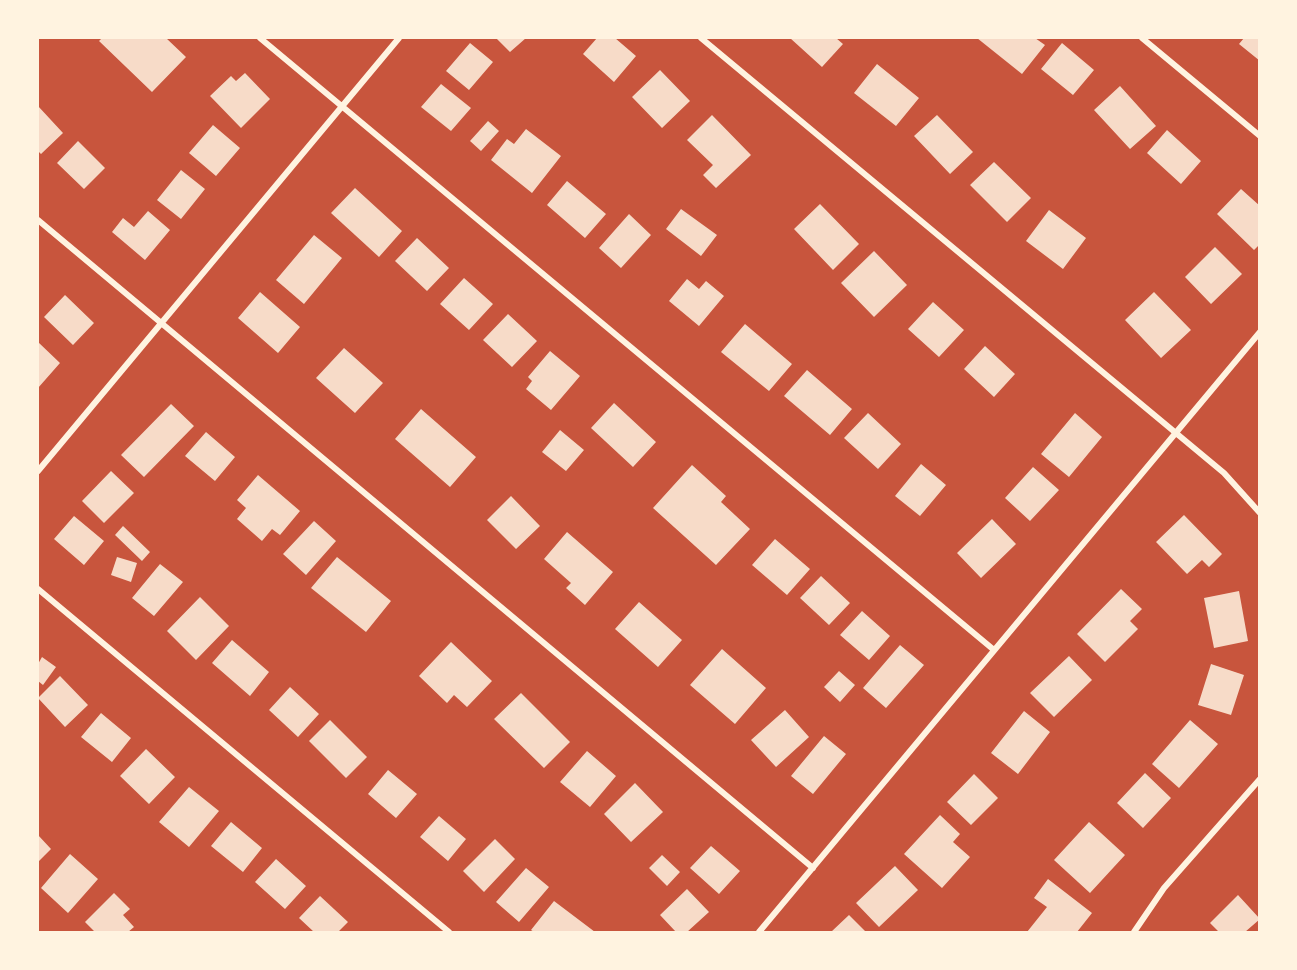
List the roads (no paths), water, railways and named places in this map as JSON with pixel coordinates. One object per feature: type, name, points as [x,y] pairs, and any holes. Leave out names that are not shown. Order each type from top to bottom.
[{"type":"street","points":[[260,38],[994,650]]},
{"type":"street","points":[[38,471],[399,38]]},
{"type":"street","points":[[701,38],[1224,473],[1260,513]]},
{"type":"street","points":[[1142,38],[1260,136]]},
{"type":"street","points":[[38,220],[813,867]]},
{"type":"street","points":[[759,933],[1260,332]]},
{"type":"street","points":[[38,589],[449,933]]},
{"type":"street","points":[[1134,933],[1164,888],[1260,779]]}]
